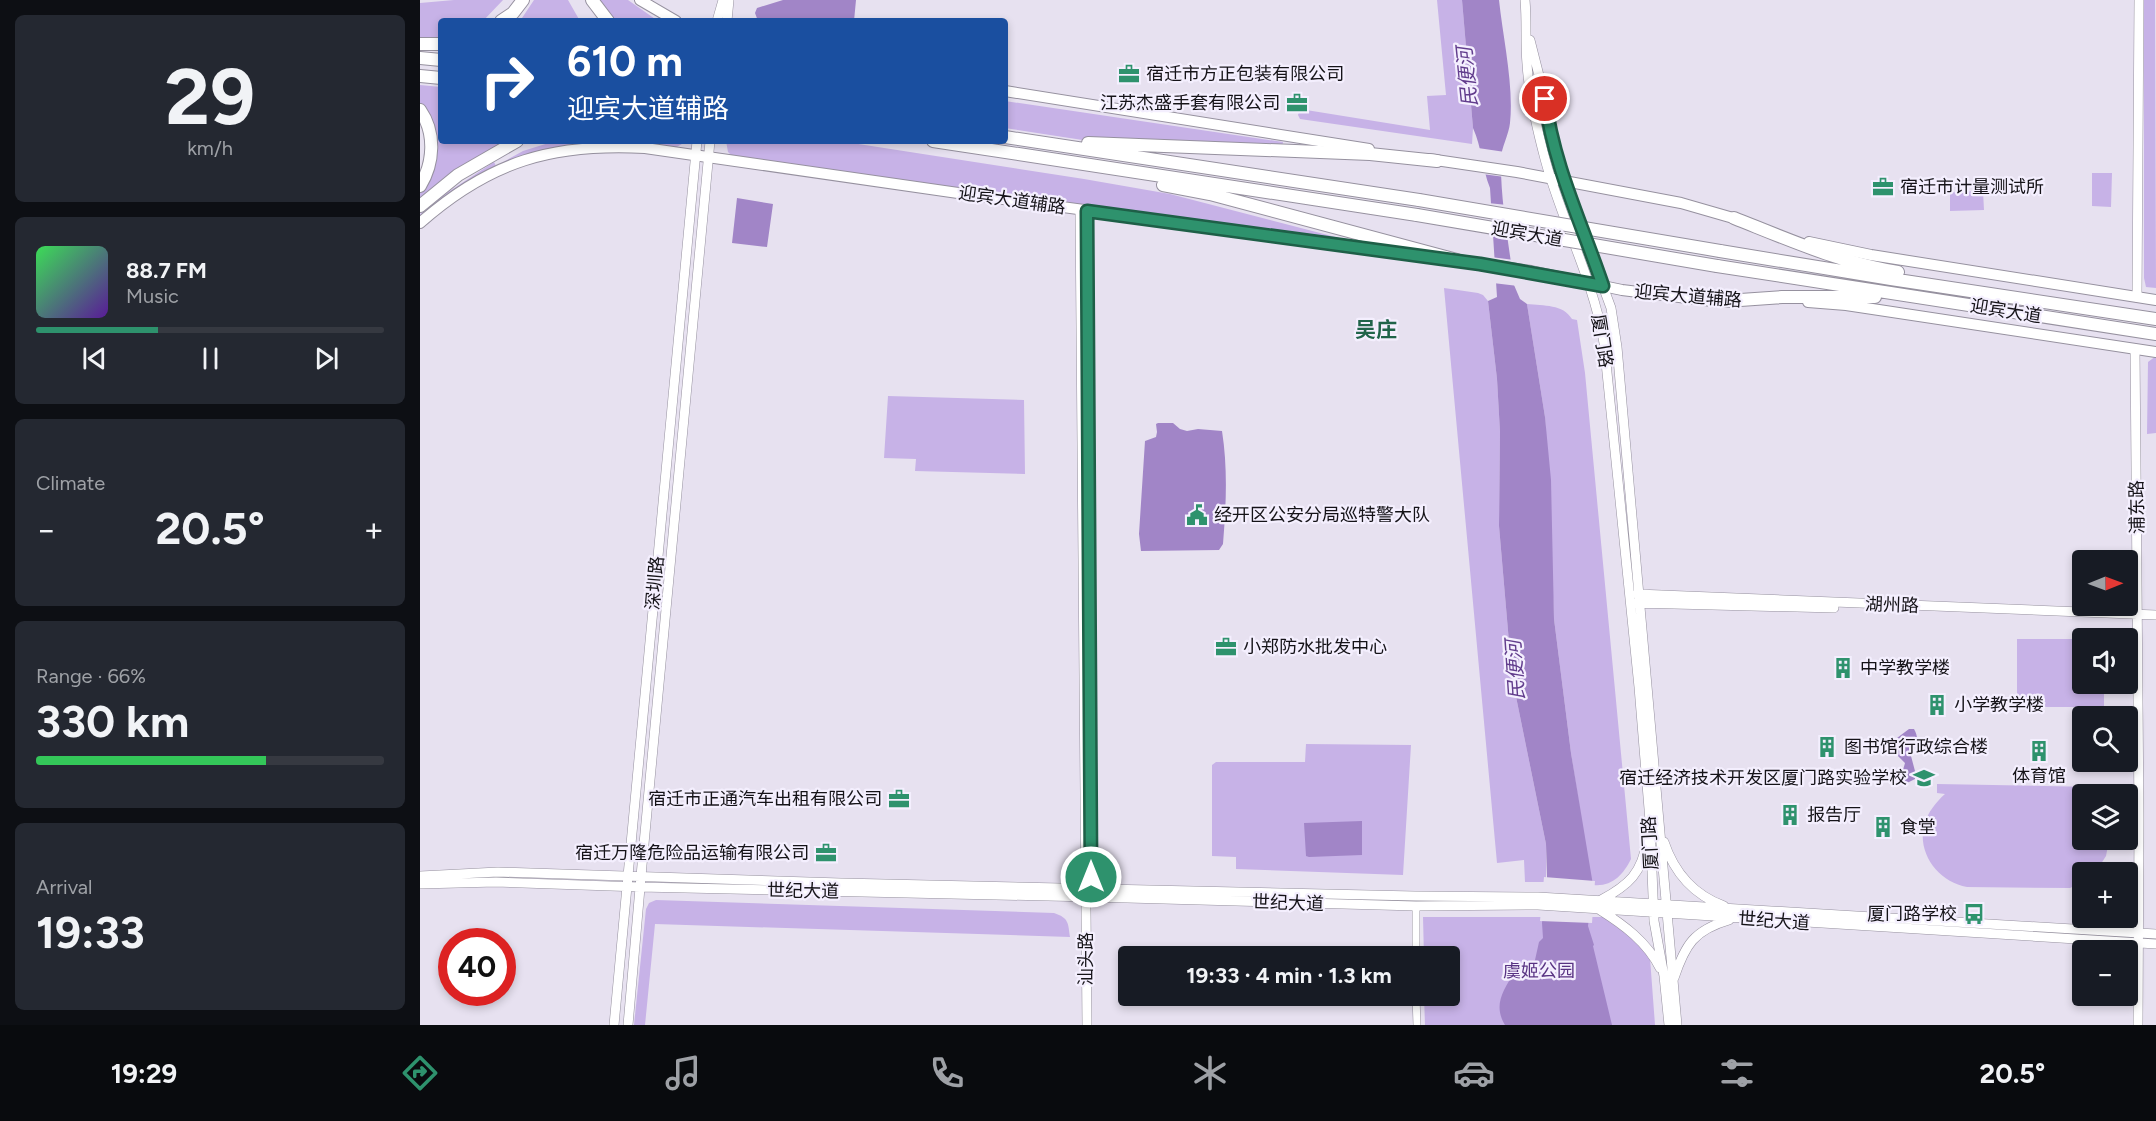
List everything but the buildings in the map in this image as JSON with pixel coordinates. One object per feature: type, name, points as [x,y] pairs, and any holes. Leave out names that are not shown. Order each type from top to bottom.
[{"type":"highway","points":[[506,18],[513,13],[523,0]]},
{"type":"highway","points":[[592,0],[606,18]]},
{"type":"highway","points":[[420,44],[438,44]]},
{"type":"highway","points":[[420,58],[438,60]]},
{"type":"highway","points":[[420,76],[438,78]]},
{"type":"highway","points":[[420,110],[430,132],[432,152],[425,178],[420,186]]},
{"type":"highway","name":"迎宾大道","points":[[1008,137],[1419,200],[1720,251],[2156,319]]},
{"type":"highway","points":[[1020,139],[1370,154],[1437,161]]},
{"type":"highway","points":[[420,206],[458,176],[512,144]]},
{"type":"highway","name":"迎宾大道","points":[[951,144],[1417,215],[1717,266],[2156,334]]},
{"type":"highway","points":[[1030,157],[1210,194],[1457,260]]},
{"type":"highway","points":[[1734,218],[1812,249],[1869,266],[1994,287],[2045,303]]},
{"type":"highway","points":[[1726,301],[1804,297],[1925,298]]},
{"type":"main road","points":[[640,0],[671,18]]},
{"type":"main road","points":[[1008,91],[1437,161],[1517,171],[1681,203],[1802,241],[1871,255],[2156,300]]},
{"type":"main road","name":"迎宾大道辅路","points":[[420,223],[459,191],[490,173],[521,160],[574,148],[611,146],[645,148],[1457,260],[1531,271],[1622,290],[1726,301],[1788,300],[1846,305],[2156,352]]},
{"type":"street","points":[[718,18],[723,0]]},
{"type":"street","points":[[727,18],[729,0]]},
{"type":"street","points":[[1525,0],[1527,29]]},
{"type":"street","points":[[2138,297],[2139,0]]},
{"type":"street","name":"厦门路","points":[[1527,29],[1527,64],[1537,124],[1551,178],[1598,311],[1604,342],[1650,821],[1654,908],[1677,1025]]},
{"type":"street","name":"厦门路","points":[[1527,29],[1545,99],[1548,124],[1564,181],[1611,308],[1617,347],[1641,598],[1666,909],[1669,1025]]},
{"type":"street","name":"深圳路","points":[[614,1025],[697,144]]},
{"type":"street","name":"深圳路","points":[[628,1025],[710,144]]},
{"type":"street","name":"汕头路","points":[[1083,210],[1092,1025]]},
{"type":"street","name":"浦东路","points":[[2135,349],[2138,618],[2138,1025]]},
{"type":"street","name":"湖州路","points":[[1629,599],[2138,618],[2156,615]]},
{"type":"street","points":[[1650,821],[1642,864],[1619,890],[1596,904],[1632,931],[1669,978],[1688,945],[1695,938],[1709,927],[1735,914]]},
{"type":"street","points":[[1659,829],[1677,872],[1696,890],[1735,914]]},
{"type":"street","name":"世纪大道","points":[[420,876],[498,872],[640,883],[1415,896],[1596,904],[2156,944]]},
{"type":"street","name":"世纪大道","points":[[420,884],[627,882]]},
{"type":"street","name":"世纪大道","points":[[1089,892],[1416,906],[1538,901]]},
{"type":"street","name":"汕头路","points":[[1087,1025],[1089,892]]},
{"type":"street","points":[[1416,906],[1416,946]]},
{"type":"street","name":"世纪大道","points":[[1735,914],[2156,934]]},
{"type":"street","points":[[1416,1006],[1417,1025]]},
{"type":"green space","points":[[503,0],[486,18],[438,18],[438,41],[420,42],[420,3]]},
{"type":"green space","points":[[534,0],[568,0],[578,18],[522,18]]},
{"type":"green space","points":[[594,0],[628,0],[654,18],[609,18]]},
{"type":"green space","points":[[1437,0],[1462,0],[1473,128],[1472,144],[1300,119],[1298,115],[1300,109],[1430,130],[1427,96],[1446,95]]},
{"type":"green space","points":[[2144,0],[2155,0],[2156,288],[2146,287],[2144,278]]},
{"type":"green space","points":[[420,85],[438,87],[438,144],[503,144],[420,201],[420,191],[434,154],[420,106]]},
{"type":"green space","points":[[1008,101],[1283,142],[1282,149],[1089,141],[1008,128]]},
{"type":"green space","points":[[545,144],[589,144],[560,147],[517,158],[420,220],[420,214],[439,198],[494,162],[496,166],[523,151]]},
{"type":"green space","points":[[631,144],[682,144],[675,148]]},
{"type":"green space","points":[[727,144],[858,144],[1170,194],[1374,247],[732,156],[728,152]]},
{"type":"green space","points":[[2092,173],[2112,173],[2111,207],[2092,206]]},
{"type":"green space","points":[[1983,191],[1984,210],[1950,211],[1950,192]]},
{"type":"green space","points":[[1444,288],[1478,293],[1488,301],[1497,379],[1500,432],[1499,526],[1512,677],[1546,844],[1546,882],[1525,882],[1524,860],[1497,863]]},
{"type":"green space","points":[[1527,304],[1558,308],[1572,319],[1577,320],[1585,373],[1631,859],[1616,879],[1600,885],[1593,885],[1590,875],[1571,753],[1554,619],[1545,417]]},
{"type":"green space","points":[[2156,356],[2156,433],[2147,434],[2148,362]]},
{"type":"green space","points":[[888,396],[1024,400],[1025,474],[915,471],[916,459],[884,458]]},
{"type":"green space","points":[[2017,639],[2072,639],[2072,694],[2104,694],[2104,706],[2017,707]]},
{"type":"green space","points":[[1306,744],[1411,745],[1403,875],[1236,869],[1236,857],[1212,856],[1212,765],[1216,762],[1305,762]]},
{"type":"green space","points":[[1937,784],[2072,787],[2072,850],[2107,850],[2106,856],[2102,862],[2072,862],[2072,887],[2070,888],[1967,887],[1957,884],[1939,873],[1932,865],[1924,846],[1926,820],[1938,800],[1945,794],[1937,793]]},
{"type":"green space","points":[[656,900],[1054,913],[1063,917],[1067,922],[1070,937],[655,924],[645,1025],[634,1025],[646,909],[649,903]]},
{"type":"green space","name":"虞姬公园","points":[[1423,917],[1604,917],[1637,941],[1650,958],[1655,1025],[1425,1025],[1424,1006],[1460,1006],[1460,946],[1424,946]]},
{"type":"water","points":[[783,0],[856,0],[854,18],[757,18],[755,13],[757,8]]},
{"type":"water","name":"民便河","points":[[1462,0],[1499,0],[1511,94],[1510,123],[1501,158],[1503,206],[1514,285],[1520,299],[1527,304],[1545,417],[1551,480],[1554,619],[1571,753],[1593,885],[1588,926],[1612,1025],[1505,1025],[1501,1018],[1500,1005],[1503,992],[1514,973],[1517,977],[1523,977],[1535,960],[1539,942],[1543,938],[1542,923],[1547,877],[1546,844],[1512,677],[1499,526],[1500,432],[1497,379],[1488,301],[1497,297],[1490,188],[1473,128]]},
{"type":"water","points":[[737,198],[773,204],[767,247],[732,243]]},
{"type":"water","points":[[1173,423],[1187,431],[1198,429],[1222,431],[1226,502],[1223,544],[1219,550],[1141,551],[1139,534],[1145,441],[1156,437],[1156,424]]},
{"type":"water","points":[[1909,729],[1914,729],[1917,740],[1911,756],[1915,779],[1907,783],[1901,777],[1905,763],[1896,754],[1893,741]]},
{"type":"water","points":[[1362,821],[1362,855],[1306,856],[1304,823]]},
{"type":"pier","points":[[1478,148],[1505,152],[1505,177],[1482,174]]},
{"type":"pier","points":[[1488,203],[1507,205],[1511,238],[1490,234]]},
{"type":"pier","points":[[1491,257],[1514,260],[1518,286],[1493,283]]},
{"type":"pier","points":[[1544,877],[1595,881],[1592,923],[1540,921]]},
{"type":"place","name":"宿迁市方正包装有限公司","points":[[1129,74]]},
{"type":"place","name":"江苏杰盛手套有限公司","points":[[1297,103]]},
{"type":"place","name":"宿迁市计量测试所","points":[[1883,187]]},
{"type":"place","name":"经开区公安分局巡特警大队","points":[[1197,515]]},
{"type":"place","name":"小郑防水批发中心","points":[[1226,647]]},
{"type":"place","name":"中学教学楼","points":[[1843,668]]},
{"type":"place","name":"小学教学楼","points":[[1937,705]]},
{"type":"place","name":"图书馆行政综合楼","points":[[1827,747]]},
{"type":"place","name":"体育馆","points":[[2039,751]]},
{"type":"place","name":"宿迁经济技术开发区厦门路实验学校","points":[[1924,778]]},
{"type":"place","name":"宿迁市正通汽车出租有限公司","points":[[899,799]]},
{"type":"place","name":"报告厅","points":[[1790,815]]},
{"type":"place","name":"食堂","points":[[1883,827]]},
{"type":"place","name":"宿迁万隆危险品运输有限公司","points":[[826,853]]},
{"type":"place","name":"厦门路学校","points":[[1974,914]]},
{"type":"district","name":"吴庄","points":[[1376,329]]},
{"type":"route","points":[[1091,877],[1087,211],[1531,271],[1603,286],[1563,177],[1548,124],[1545,99]]}]
